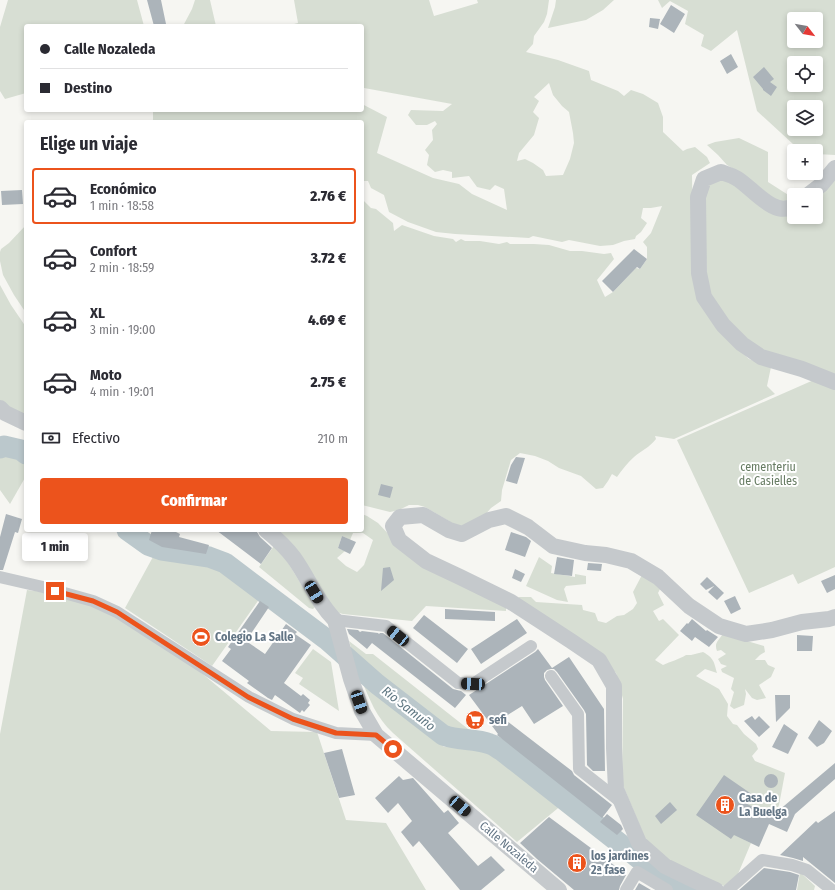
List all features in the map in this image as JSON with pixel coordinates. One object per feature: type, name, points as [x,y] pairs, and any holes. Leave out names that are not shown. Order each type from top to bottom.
[{"type":"street","points":[[817,188],[835,168]]},
{"type":"street","points":[[787,208],[778,209],[764,201],[736,178],[721,172],[704,179],[698,196],[699,273],[704,297],[724,325],[742,344],[761,357],[802,369],[835,382]]},
{"type":"street","points":[[0,408],[5,413],[24,422]]},
{"type":"street","points":[[716,890],[665,866],[639,842],[616,789],[614,748],[614,686],[599,660],[571,640],[511,602],[426,561],[399,540],[393,526],[400,517],[424,515],[449,530],[462,534],[489,520],[506,516],[528,527],[553,546],[631,561],[658,577],[689,606],[719,626],[746,634],[772,630],[802,622],[835,618]]},
{"type":"street","name":"Calle Nozaleda","points":[[268,532],[281,542],[294,559],[320,603],[332,617],[342,643],[362,711],[376,735],[559,890]]},
{"type":"street","points":[[0,577],[93,601],[117,612],[248,697],[293,719],[336,733],[376,735]]},
{"type":"street","points":[[332,617],[386,626],[458,683],[473,684],[531,646]]},
{"type":"street","points":[[551,676],[578,714],[579,769],[622,802]]},
{"type":"street","points":[[728,890],[762,860],[807,870],[832,890]]},
{"type":"street","points":[[626,890],[637,872],[667,890]]},
{"type":"green space","points":[[8,0],[137,0],[143,24],[24,24],[24,94],[5,99],[0,91],[0,27]]},
{"type":"green space","points":[[195,0],[210,0],[216,24],[184,24]]},
{"type":"green space","points":[[294,0],[429,0],[434,16],[478,3],[477,0],[549,0],[544,22],[534,36],[533,44],[526,52],[558,60],[589,71],[591,80],[618,91],[624,96],[631,90],[643,94],[658,103],[663,117],[663,132],[683,151],[695,147],[707,157],[710,163],[692,175],[693,242],[697,297],[731,343],[749,359],[771,367],[767,386],[775,394],[674,439],[655,436],[656,439],[654,442],[631,459],[617,477],[612,474],[603,488],[596,489],[581,476],[559,468],[548,461],[535,456],[520,453],[511,460],[502,490],[501,501],[491,508],[484,516],[465,529],[453,527],[449,521],[425,507],[418,505],[409,505],[399,510],[390,512],[364,506],[364,201],[371,208],[376,209],[393,223],[394,231],[402,225],[434,236],[453,239],[456,242],[461,239],[465,241],[480,241],[499,244],[507,242],[510,244],[549,245],[570,251],[604,254],[611,253],[614,259],[597,280],[605,297],[613,292],[636,268],[640,269],[647,259],[647,247],[643,242],[651,233],[662,206],[643,208],[641,218],[647,223],[641,232],[635,239],[613,245],[600,246],[569,240],[562,242],[533,236],[529,238],[436,232],[408,222],[389,212],[384,195],[371,188],[368,181],[364,181],[364,120],[153,120],[153,112],[364,112],[364,105],[387,117],[377,153],[433,178],[459,184],[472,194],[507,210],[504,189],[495,185],[490,190],[477,187],[469,176],[452,178],[452,172],[443,170],[435,172],[427,165],[429,155],[425,150],[433,140],[432,130],[437,124],[435,121],[427,125],[416,125],[408,115],[411,110],[443,111],[452,104],[364,88],[364,24],[294,24],[298,23]],"holes":[[[549,83],[553,95],[569,112],[574,143],[570,159],[563,175],[546,176],[543,170],[533,163],[525,159],[517,161],[519,153],[534,135],[539,118],[533,112],[539,101],[534,97]]]},
{"type":"green space","points":[[556,0],[614,0],[603,10],[586,20],[548,28]]},
{"type":"green space","points":[[658,0],[835,0],[835,155],[823,154],[823,144],[793,144],[757,111],[737,30],[711,51],[701,46],[704,35],[685,24],[688,11],[670,1],[662,8]]},
{"type":"green space","points":[[739,138],[768,152],[768,182],[787,194],[787,201],[777,205],[737,171],[727,165],[707,145],[715,142]]},
{"type":"green space","points":[[835,175],[835,376],[767,352],[749,341],[727,320],[708,292],[703,205],[710,180],[718,177],[787,208],[787,224],[823,224],[823,188]]},
{"type":"green space","points":[[24,227],[24,310],[3,275],[0,252],[1,249]]},
{"type":"green space","points":[[0,285],[24,324],[24,418],[0,402]]},
{"type":"green space","name":"cementeriu de Casielles","points":[[816,379],[835,388],[835,567],[798,584],[793,574],[749,593],[677,440]]},
{"type":"green space","points":[[0,437],[7,444],[8,453],[24,457],[24,480],[10,504],[0,490]]},
{"type":"green space","points":[[364,515],[378,523],[397,543],[506,607],[506,611],[426,606],[412,621],[336,612],[276,532],[364,532]],"holes":[[[353,533],[363,533],[373,540],[364,565],[357,572],[346,566],[337,558],[345,551],[338,548],[342,536],[350,540]]]},
{"type":"green space","points":[[276,543],[315,607],[313,609],[309,608],[259,567]]},
{"type":"green space","name":"Colegio La Salle","points":[[154,555],[165,559],[220,569],[260,598],[212,666],[125,608]]},
{"type":"green space","points":[[539,557],[552,566],[551,573],[575,577],[575,574],[586,576],[586,584],[566,586],[564,589],[568,602],[557,600],[526,586]]},
{"type":"green space","points":[[643,573],[661,587],[658,593],[664,605],[653,611],[659,621],[663,619],[679,635],[655,660],[663,665],[686,655],[703,652],[709,656],[714,663],[717,673],[705,669],[696,676],[719,689],[728,704],[727,716],[733,724],[737,725],[744,734],[756,744],[758,749],[752,756],[755,761],[785,773],[779,805],[773,817],[745,840],[751,843],[738,874],[724,886],[669,861],[647,843],[622,783],[623,699],[616,673],[588,649],[517,601],[519,597],[531,597],[536,602],[582,605],[583,610],[595,613],[598,621],[606,623],[633,609],[637,603],[633,592]]},
{"type":"green space","points":[[27,590],[60,594],[103,610],[186,660],[271,731],[317,732],[346,820],[386,823],[426,890],[0,890],[0,734]]},
{"type":"green space","points":[[723,634],[764,646],[765,652],[755,660],[765,660],[768,665],[775,668],[771,677],[759,685],[766,698],[757,700],[752,698],[745,689],[746,694],[744,705],[734,709],[730,706],[734,692],[731,689],[734,678],[722,672],[721,669],[727,666],[721,664],[718,659],[726,654],[721,650],[717,651],[716,648],[717,642]]},
{"type":"green space","points":[[349,641],[366,654],[373,654],[477,736],[447,737],[357,667]]},
{"type":"green space","points":[[313,649],[331,662],[339,711],[299,684],[303,678],[295,673]]},
{"type":"green space","points":[[361,679],[444,747],[479,744],[493,749],[563,804],[517,842],[387,727],[374,708]]},
{"type":"green space","points":[[800,872],[815,886],[814,890],[797,890]]},
{"type":"building","points":[[147,0],[161,0],[166,24],[153,24]]},
{"type":"building","points":[[671,5],[685,14],[674,33],[660,24]]},
{"type":"building","points":[[650,18],[660,19],[658,29],[649,27]]},
{"type":"building","points":[[731,54],[738,67],[727,74],[720,61]]},
{"type":"building","points":[[764,67],[774,79],[770,82],[777,87],[771,96],[763,90],[753,77]]},
{"type":"building","points":[[22,190],[23,204],[2,205],[1,191]]},
{"type":"building","points":[[634,249],[647,259],[640,269],[637,267],[613,292],[602,281]]},
{"type":"building","points":[[516,457],[525,458],[517,484],[506,481],[511,465]]},
{"type":"building","points":[[381,484],[393,487],[390,498],[378,495]]},
{"type":"building","points":[[6,514],[22,519],[18,533],[15,532],[3,570],[0,570],[0,537]]},
{"type":"building","points":[[151,532],[176,532],[180,534],[179,537],[209,545],[206,554],[162,547],[149,540]]},
{"type":"building","points":[[219,532],[257,532],[260,537],[272,548],[261,564]]},
{"type":"building","points":[[511,532],[526,537],[531,541],[525,557],[505,550]]},
{"type":"building","points":[[342,536],[356,542],[350,554],[338,548]]},
{"type":"building","points":[[557,557],[574,560],[572,576],[554,574]]},
{"type":"building","points":[[588,563],[602,564],[601,571],[587,570]]},
{"type":"building","points":[[390,567],[394,580],[381,591],[383,568]]},
{"type":"building","points":[[515,569],[525,574],[521,582],[512,578]]},
{"type":"building","points":[[835,575],[835,589],[827,593],[821,581]]},
{"type":"building","points":[[707,577],[724,593],[717,600],[708,592],[714,586],[706,590],[700,584]]},
{"type":"building","points":[[735,596],[741,609],[731,614],[724,601]]},
{"type":"building","points":[[260,601],[269,607],[246,641],[265,654],[286,624],[297,632],[295,634],[311,645],[284,683],[301,696],[303,694],[310,700],[308,703],[310,705],[304,712],[302,710],[300,713],[275,695],[272,700],[268,698],[247,683],[249,681],[222,661],[231,649],[228,647]]},
{"type":"building","points":[[445,609],[495,612],[495,621],[445,619]]},
{"type":"building","points":[[424,615],[468,649],[457,663],[413,628]]},
{"type":"building","points":[[517,619],[527,633],[481,664],[471,649]]},
{"type":"building","points":[[692,619],[706,631],[707,630],[718,637],[709,647],[695,637],[692,641],[680,631]]},
{"type":"building","points":[[347,629],[358,630],[360,632],[383,633],[453,689],[461,691],[466,695],[455,708],[372,643],[367,649],[349,634]]},
{"type":"building","points":[[797,635],[813,636],[812,651],[797,651]]},
{"type":"building","points":[[538,649],[552,668],[569,657],[604,709],[605,771],[593,771],[587,765],[586,714],[554,669],[547,670],[544,673],[544,677],[563,706],[534,724],[522,706],[503,718],[572,771],[574,775],[612,805],[602,818],[497,735],[498,734],[469,695]]},
{"type":"building","points":[[775,695],[790,695],[790,708],[776,722]]},
{"type":"building","points":[[752,716],[755,720],[759,716],[770,727],[759,737],[744,721]]},
{"type":"building","points":[[819,720],[832,731],[824,743],[817,747],[808,738]]},
{"type":"building","points":[[784,724],[798,734],[788,754],[772,747]]},
{"type":"building","points":[[342,749],[355,795],[339,798],[324,753]]},
{"type":"building","points":[[835,763],[835,779],[795,814],[787,832],[769,824],[759,847],[734,835],[731,839],[696,815],[724,775],[753,795],[747,804],[774,817],[777,811],[778,812]]},
{"type":"building","points":[[771,774],[776,776],[778,781],[776,786],[771,788],[766,786],[764,781],[766,776]]},
{"type":"building","points":[[399,776],[403,780],[413,778],[444,813],[448,810],[459,823],[448,833],[478,866],[491,856],[505,870],[481,890],[460,890],[419,841],[413,847],[401,832],[412,821],[398,803],[388,813],[375,798]]},
{"type":"building","points":[[670,802],[677,810],[661,824],[655,816]]},
{"type":"building","points":[[835,811],[835,883],[803,857],[803,861],[780,855],[816,821],[818,823]]},
{"type":"building","points":[[607,814],[621,825],[623,829],[617,835],[600,822]]},
{"type":"building","points":[[549,817],[626,874],[619,890],[574,890],[520,843]]},
{"type":"building","points":[[764,868],[799,875],[796,890],[739,890]]},
{"type":"building","points":[[639,883],[651,890],[635,890]]},
{"type":"waterway","name":"Río Samuño","points":[[0,448],[4,446],[21,450],[24,452]]},
{"type":"waterway","name":"Río Samuño","points":[[130,532],[148,545],[162,550],[209,557],[225,563],[326,639],[377,684],[443,735],[493,745],[651,868],[691,890]]},
{"type":"place","name":"Colegio La Salle","points":[[201,637]]},
{"type":"place","name":"sefi","points":[[475,720]]},
{"type":"place","name":"Casa de La Buelga","points":[[725,805]]},
{"type":"place","name":"los jardines 2ª fase","points":[[577,863]]},
{"type":"route","points":[[55,591],[93,601],[117,612],[248,697],[293,719],[336,733],[376,735],[393,749]]}]
